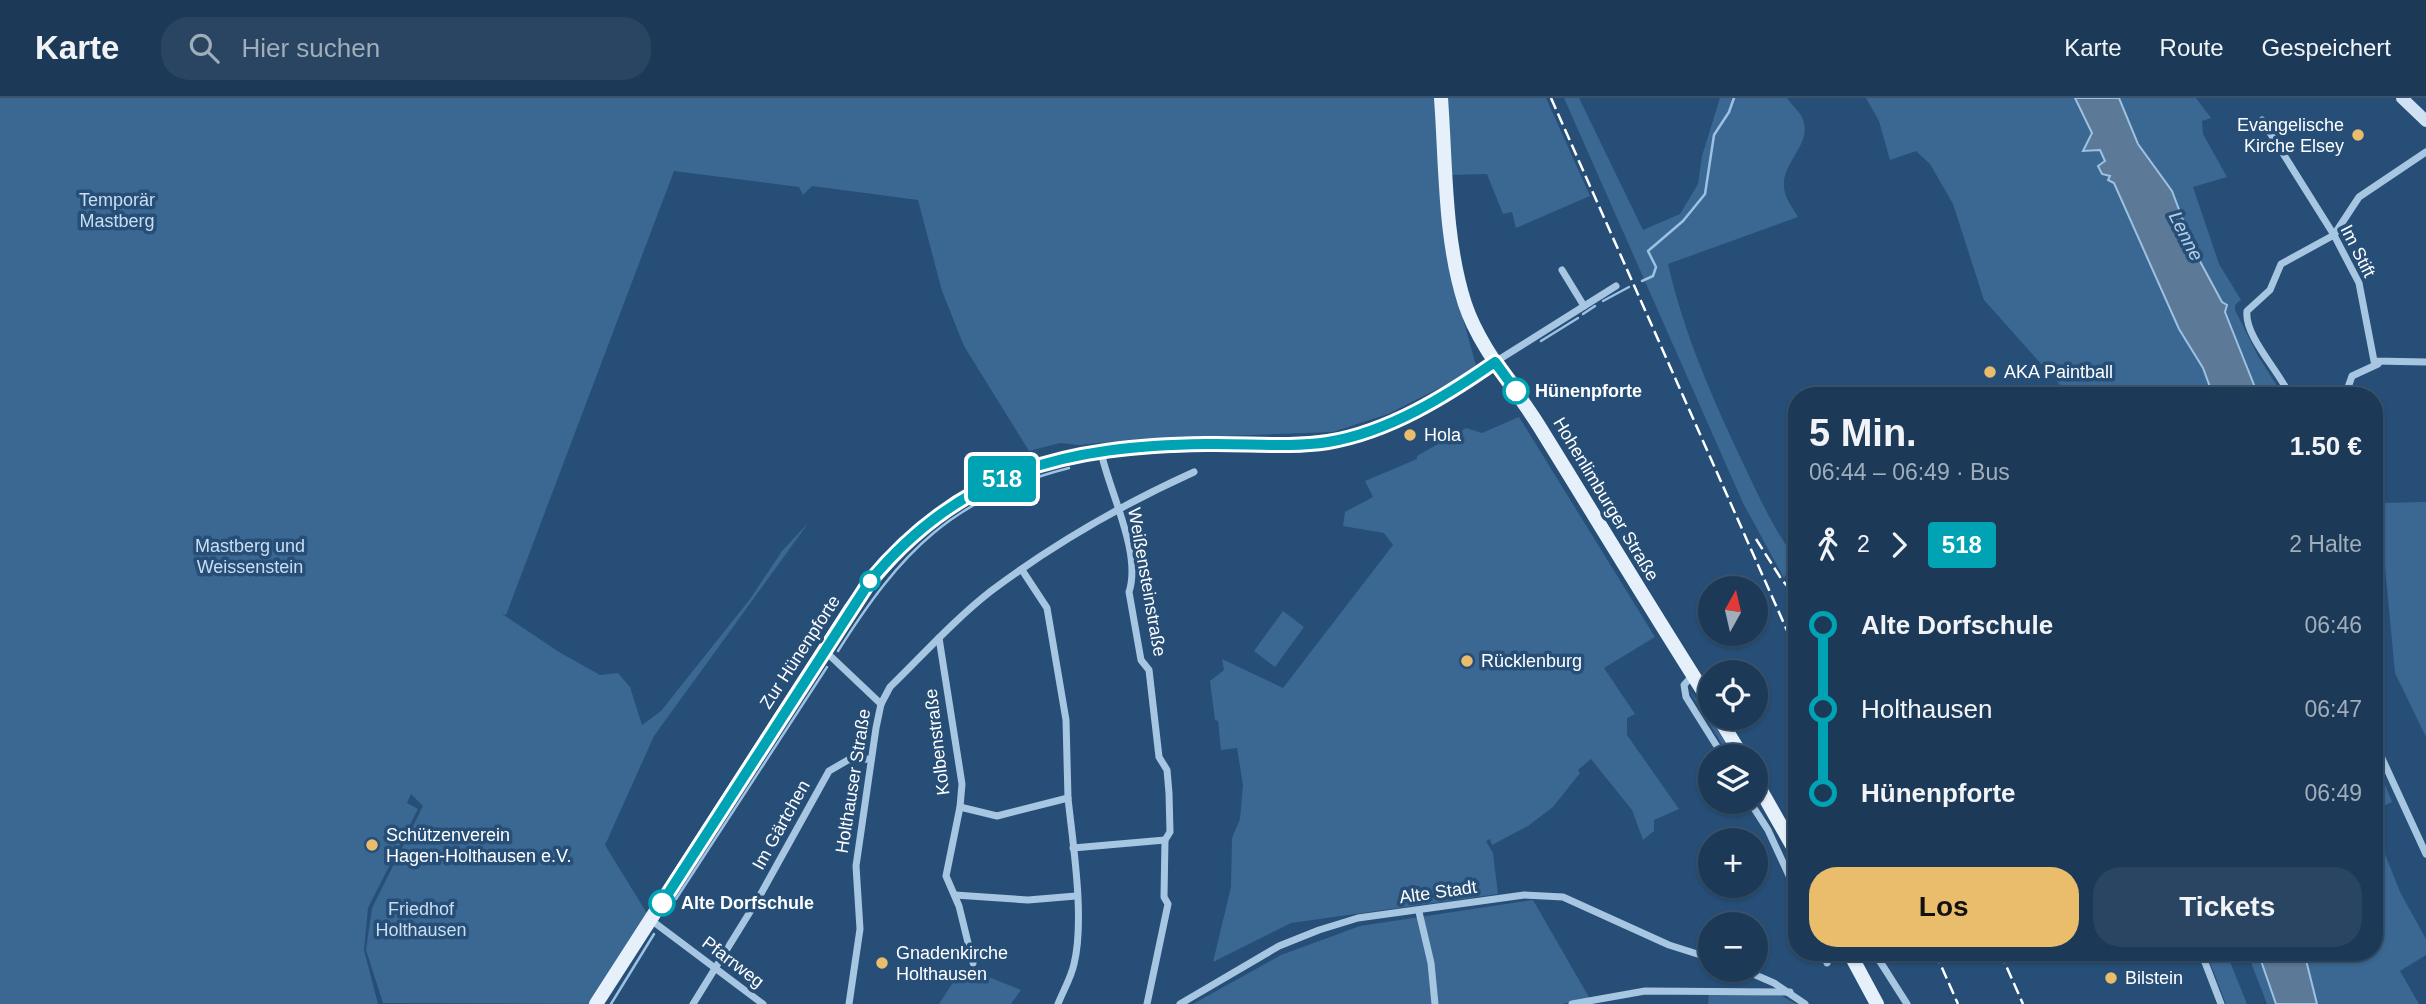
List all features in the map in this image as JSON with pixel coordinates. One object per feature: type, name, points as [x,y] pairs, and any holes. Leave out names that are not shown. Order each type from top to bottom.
[{"type":"main road","name":"Hohenlimburger Straße","points":[[1441,98],[1453,253],[1465,303],[1495,362],[1535,418],[1698,683]]},
{"type":"main road","points":[[2402,98],[2426,121]]},
{"type":"main road","name":"Zur Hünenpforte","points":[[596,1004],[870,581],[926,522],[969,493],[1006,477],[1047,462],[1100,451],[1178,445],[1329,442],[1371,431],[1408,415],[1495,362]]},
{"type":"main road","points":[[1768,803],[1788,838]]},
{"type":"main road","points":[[1854,961],[1877,1004]]},
{"type":"street","name":"Im Stift","points":[[2262,120],[2334,235],[2359,283],[2371,354],[2378,364]]},
{"type":"street","points":[[2284,387],[2259,346],[2247,321],[2247,311],[2270,290],[2281,264],[2334,235],[2359,197],[2426,152]]},
{"type":"street","points":[[1562,270],[1584,306]]},
{"type":"street","points":[[1495,362],[1616,286]]},
{"type":"street","points":[[2348,387],[2351,376],[2378,364],[2426,362]]},
{"type":"street","name":"Weißensteinstraße","points":[[1100,451],[1127,541],[1132,583],[1129,593],[1141,660],[1149,670],[1154,696],[1151,707],[1158,757],[1167,770],[1170,832],[1165,840],[1164,897],[1168,904],[1147,1004]]},
{"type":"street","name":"Holthauser Straße","points":[[849,1004],[860,929],[856,866],[881,704],[890,687],[990,592],[1118,507],[1194,472]]},
{"type":"street","points":[[1022,570],[1047,608],[1066,720],[1068,798],[1076,896],[1074,965],[1058,1004]]},
{"type":"street","name":"Kolbenstraße","points":[[939,638],[962,784],[946,876],[955,895],[973,963]]},
{"type":"street","points":[[824,650],[881,704]]},
{"type":"street","points":[[1693,675],[1684,685],[1686,697],[1715,744]]},
{"type":"street","name":"Im Gärtchen","points":[[693,1004],[716,969],[829,771],[848,760],[872,759]]},
{"type":"street","points":[[2383,760],[2426,854]]},
{"type":"street","points":[[960,807],[997,816],[1068,798]]},
{"type":"street","points":[[1758,814],[1788,873]]},
{"type":"street","points":[[1073,848],[1165,840]]},
{"type":"street","points":[[955,895],[1028,900],[1076,896]]},
{"type":"street","name":"Alte Stadt","points":[[1180,1004],[1279,946],[1319,930],[1358,918],[1419,912],[1524,895],[1563,897],[1669,944],[1698,953]]},
{"type":"street","points":[[1419,912],[1431,962],[1435,1004]]},
{"type":"street","name":"Pfarrweg","points":[[651,920],[763,1004]]},
{"type":"street","points":[[1880,961],[1907,1004]]},
{"type":"street","points":[[2204,961],[2221,1004]]},
{"type":"street","points":[[1768,981],[1790,992],[1805,1004]]},
{"type":"street","points":[[1572,1004],[1645,991],[1790,992]]},
{"type":"green space","name":"Mastberg und Weissenstein","points":[[0,98],[1437,98],[1455,290],[1477,369],[1388,414],[1333,432],[1137,439],[1079,445],[1060,443],[1029,451],[964,346],[942,291],[918,200],[812,186],[803,195],[799,187],[674,171],[506,615],[501,613],[559,652],[600,675],[618,673],[630,687],[642,725],[661,711],[750,599],[782,551],[809,522],[654,736],[605,845],[651,920],[596,1004],[383,1003],[366,950],[372,908],[423,806],[411,794],[407,803],[418,809],[368,908],[364,950],[378,1004],[0,1004]]},
{"type":"green space","points":[[1441,98],[1546,98],[1590,196],[1516,228],[1512,212],[1503,214],[1487,174],[1447,175]]},
{"type":"green space","points":[[1564,98],[1579,98],[1643,230],[1680,214],[1698,184],[1702,156],[1720,98],[1787,98],[1802,117],[1805,129],[1803,138],[1784,183],[1786,196],[1798,217],[1668,264],[1691,341],[1732,441],[1761,501],[1788,548],[1788,571],[1784,578],[1743,503]]},
{"type":"green space","points":[[1866,98],[2074,98],[2092,133],[2084,151],[2099,149],[2105,161],[2098,166],[2111,176],[2109,180],[2114,183],[2179,329],[2203,368],[2210,387],[2062,387],[1984,300],[1953,204],[1930,164],[1916,151],[1890,160],[1879,121]]},
{"type":"green space","points":[[2119,98],[2196,98],[2211,118],[2202,121],[2203,134],[2227,177],[2193,187],[2219,264],[2241,300],[2235,305],[2235,310],[2258,356],[2278,387],[2255,387],[2225,311],[2227,305],[2222,303],[2195,252],[2172,191],[2138,144]]},
{"type":"green space","name":"Hünenpforte","points":[[1519,417],[1655,637],[1604,668],[1635,714],[1627,718],[1627,735],[1679,809],[1654,820],[1654,831],[1643,840],[1632,810],[1591,759],[1578,770],[1580,773],[1553,807],[1528,826],[1492,845],[1490,839],[1486,841],[1493,853],[1498,894],[1291,923],[1213,962],[1231,887],[1232,838],[1240,819],[1243,785],[1237,748],[1221,750],[1218,721],[1215,720],[1210,681],[1224,670],[1222,659],[1283,688],[1393,545],[1384,533],[1343,526],[1345,512],[1373,497],[1365,481],[1417,459],[1417,456],[1466,428],[1482,433]]},
{"type":"green space","points":[[2426,502],[2426,737],[2395,673],[2383,546],[2383,503]]},
{"type":"green space","points":[[1283,611],[1304,627],[1275,667],[1254,651]]},
{"type":"green space","points":[[1713,730],[1718,730],[1726,744],[1722,744]]},
{"type":"green space","points":[[2383,779],[2392,802],[2383,806]]},
{"type":"green space","points":[[2383,849],[2400,892],[2426,939],[2426,955],[2400,971],[2419,1004],[2317,1004],[2306,961],[2383,961]]},
{"type":"green space","points":[[1533,900],[1590,999],[1562,1004],[1193,1004],[1281,955],[1360,926]]},
{"type":"green space","points":[[2209,961],[2230,961],[2247,1004],[2226,1004]]},
{"type":"green space","points":[[2250,961],[2261,961],[2276,1004],[2267,1004]]},
{"type":"green space","points":[[963,967],[1021,990],[1011,1004],[939,1004]]},
{"type":"green space","points":[[1709,992],[1782,996],[1796,1004],[1708,1004]]},
{"type":"water","name":"Lenne","points":[[2075,98],[2119,98],[2138,144],[2172,191],[2195,252],[2222,302],[2227,305],[2225,312],[2255,387],[2210,387],[2203,368],[2179,329],[2114,183],[2108,180],[2110,176],[2102,174],[2098,166],[2105,161],[2100,150],[2083,151],[2092,133]]},
{"type":"water","points":[[2261,961],[2306,961],[2317,1004],[2276,1004]]},
{"type":"waterway","points":[[1642,281],[1653,276],[1656,267],[1648,251],[1683,221],[1705,194],[1714,135],[1729,112],[1734,98]]},
{"type":"waterway","points":[[1603,301],[1629,287]]},
{"type":"waterway","points":[[1583,314],[1595,306]]},
{"type":"waterway","points":[[1541,341],[1578,318]]},
{"type":"waterway","points":[[838,651],[884,584],[933,533],[992,495],[1028,480],[1069,468]]},
{"type":"waterway","points":[[676,899],[827,667]]},
{"type":"waterway","points":[[611,1004],[654,934]]},
{"type":"railway","points":[[1551,98],[1788,633]]},
{"type":"railway","points":[[1756,539],[1788,587]]},
{"type":"railway","points":[[1939,961],[1958,1004]]},
{"type":"railway","points":[[2004,961],[2023,1004]]},
{"type":"bus line","name":"518","points":[[662,903],[870,581],[910,536],[969,493],[1047,462],[1083,453],[1178,445],[1329,442],[1371,431],[1408,415],[1495,362],[1516,391]]},
{"type":"place","name":"Evangelische Kirche Elsey","points":[[2358,135]]},
{"type":"place","name":"AKA Paintball","points":[[1990,372]]},
{"type":"place","name":"Hünenpforte","points":[[1516,391]]},
{"type":"place","name":"Hola","points":[[1410,435]]},
{"type":"place","name":"Rücklenburg","points":[[1467,661]]},
{"type":"place","name":"Schützenverein Hagen-Holthausen e.V.","points":[[372,845]]},
{"type":"place","name":"Alte Dorfschule","points":[[662,903]]},
{"type":"place","name":"Gnadenkirche Holthausen","points":[[882,963]]},
{"type":"place","name":"Bilstein","points":[[2111,978]]},
{"type":"park label","name":"Temporär Mastberg","points":[[117,210]]},
{"type":"park label","name":"Friedhof Holthausen","points":[[421,919]]}]
